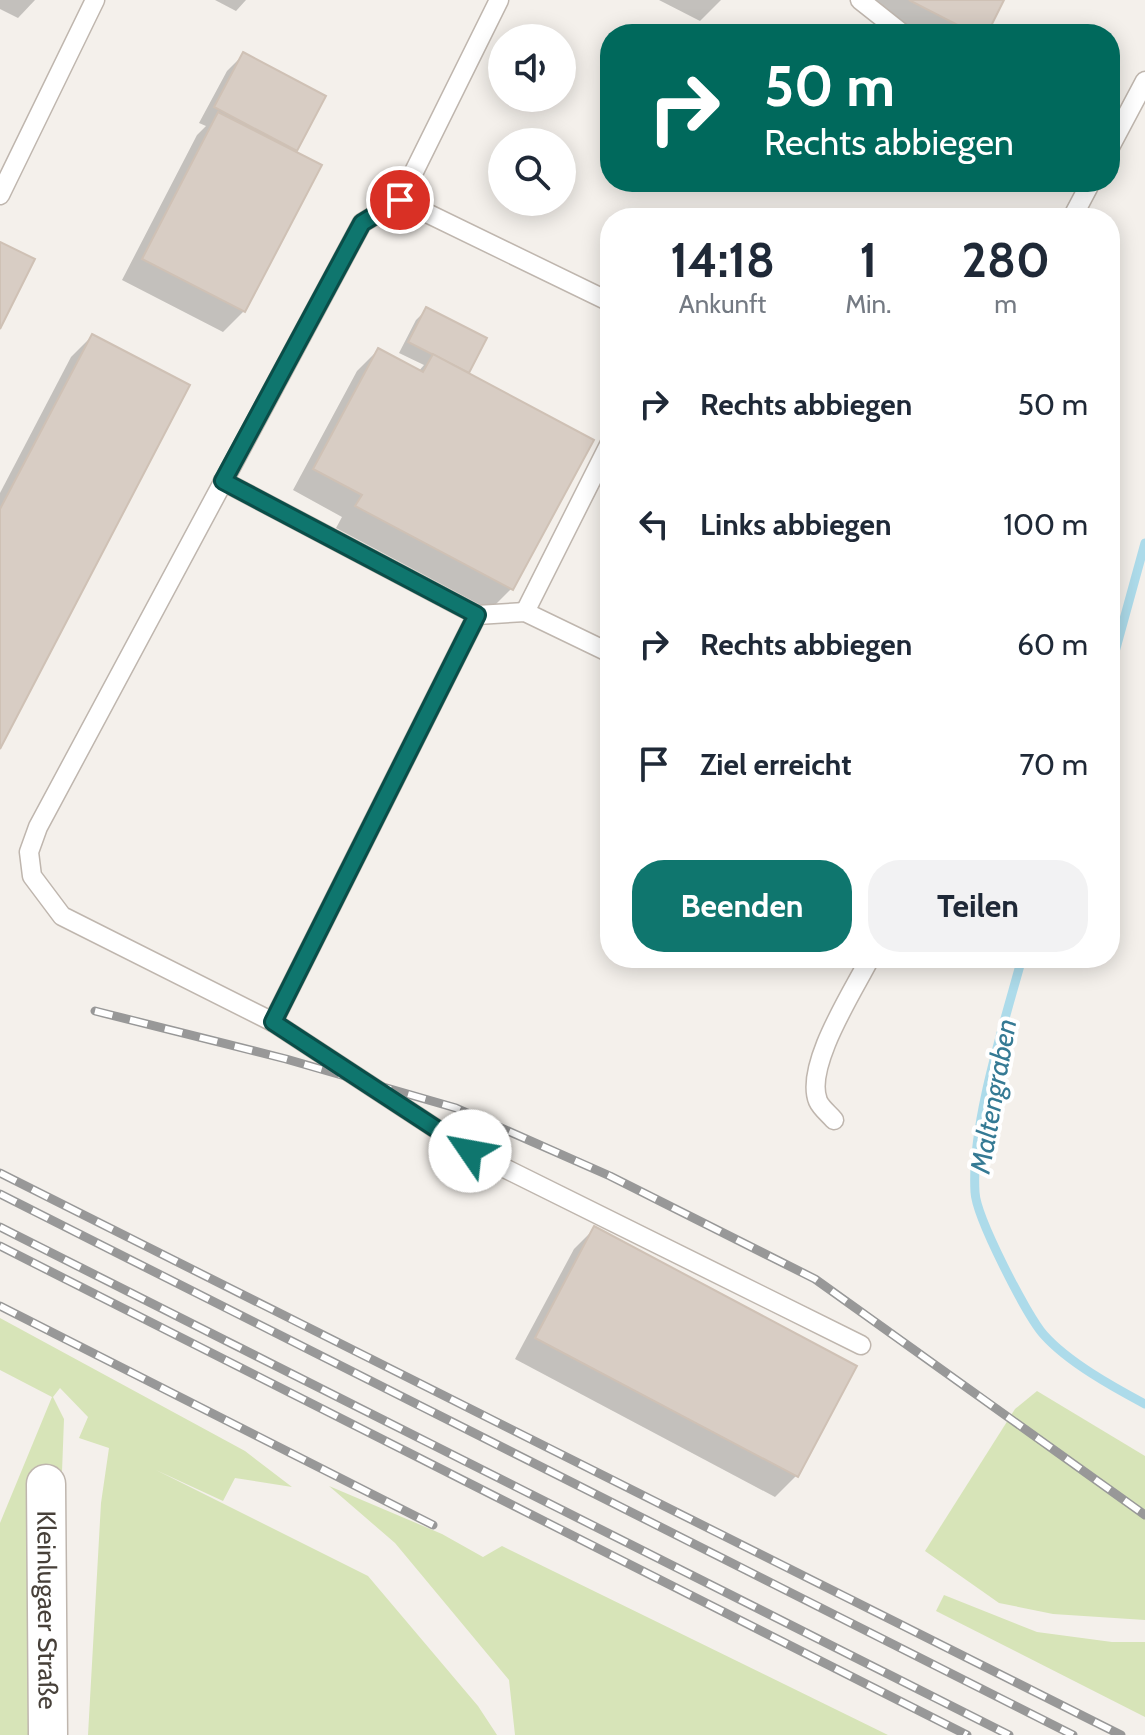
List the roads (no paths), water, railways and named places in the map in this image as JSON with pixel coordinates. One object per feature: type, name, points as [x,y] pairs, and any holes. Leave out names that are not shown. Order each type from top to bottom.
[{"type":"street","name":"Kleinlugaer Straße","points":[[46,1484],[48,1735]]},
{"type":"lane","points":[[0,195],[95,0]]},
{"type":"lane","points":[[499,0],[400,200],[362,223],[38,827],[29,852],[32,876],[62,916],[273,1022],[470,1151],[861,1345]]},
{"type":"lane","points":[[860,0],[890,24]]},
{"type":"lane","points":[[1120,128],[1145,81]]},
{"type":"lane","points":[[400,200],[600,297]]},
{"type":"lane","points":[[525,612],[600,463]]},
{"type":"lane","points":[[223,481],[477,615],[525,612],[600,648]]},
{"type":"lane","points":[[273,1022],[477,615]]},
{"type":"lane","points":[[834,1120],[818,1102],[815,1081],[822,1054],[865,968]]},
{"type":"waterway","name":"Maltengraben","points":[[1120,634],[1145,543]]},
{"type":"waterway","name":"Maltengraben","points":[[1019,968],[983,1106],[975,1165],[978,1205],[1004,1266],[1044,1335],[1078,1364],[1145,1404]]},
{"type":"railway","points":[[95,1011],[286,1059],[456,1108],[610,1176],[815,1279],[1145,1515]]},
{"type":"railway","points":[[0,1173],[1121,1735]]},
{"type":"railway","points":[[0,1194],[1073,1735]]},
{"type":"railway","points":[[0,1227],[1009,1735]]},
{"type":"railway","points":[[0,1246],[967,1735]]},
{"type":"railway","points":[[0,1306],[433,1525]]}]
